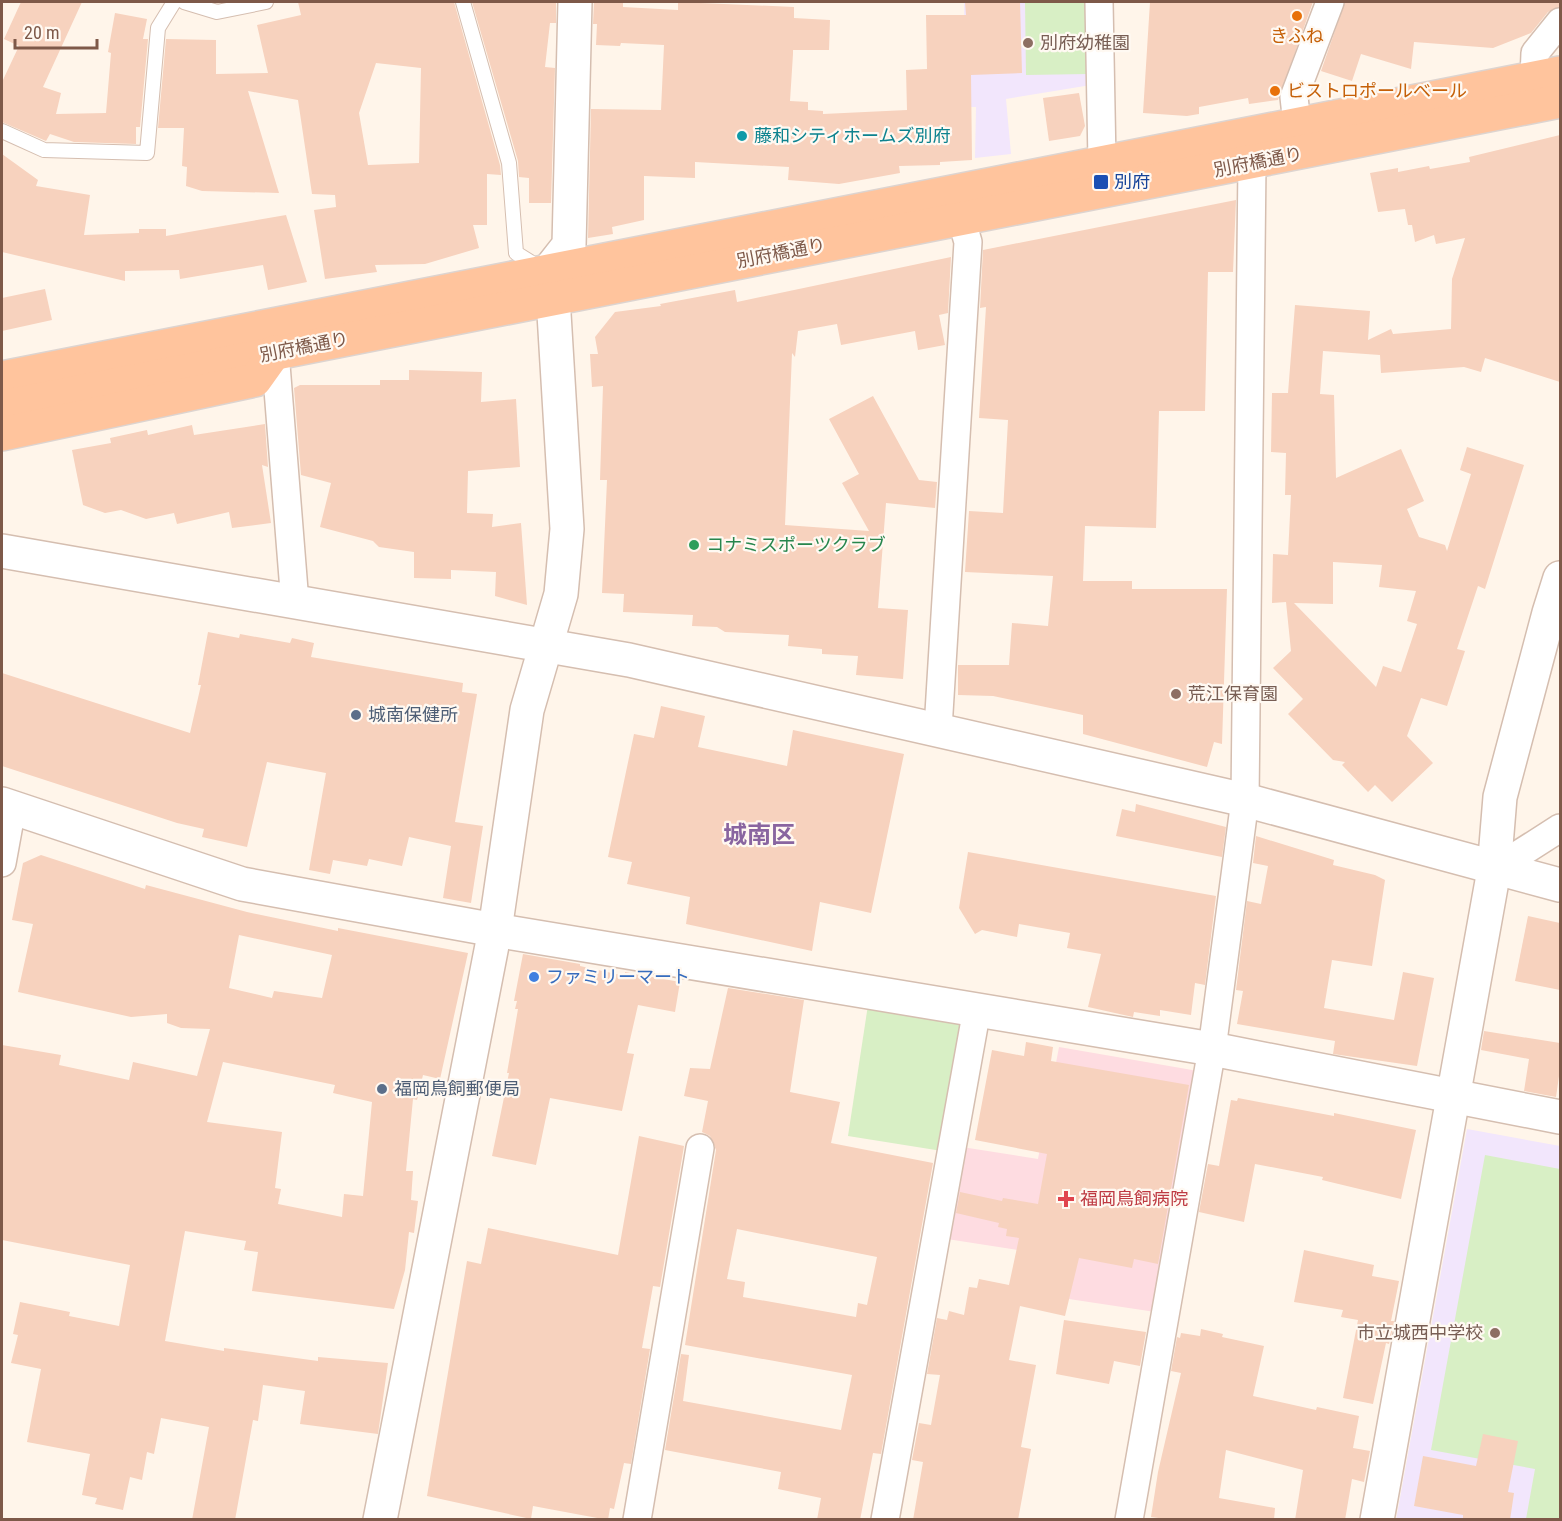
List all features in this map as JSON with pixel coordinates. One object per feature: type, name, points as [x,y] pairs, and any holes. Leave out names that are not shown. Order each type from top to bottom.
[{"type":"highway","name":"別府橋通り","points":[[2,407],[274,352],[550,285],[1102,162],[1547,76]]},
{"type":"highway","name":"別府橋通り","points":[[2,378],[139,349],[961,218],[1252,163],[1560,101]]},
{"type":"highway","points":[[2,355],[74,342],[139,349]]},
{"type":"highway","points":[[2,434],[255,380],[274,352]]},
{"type":"street","points":[[380,1520],[495,930],[527,710],[561,594],[567,529],[550,285],[569,245],[575,2]]},
{"type":"street","points":[[1099,2],[1102,162]]},
{"type":"street","points":[[1129,1520],[1212,1049],[1245,800],[1252,163],[1297,124],[1294,97],[1330,2]]},
{"type":"street","points":[[1547,76],[1535,53],[1560,22]]},
{"type":"street","points":[[938,729],[968,242],[961,218]]},
{"type":"street","points":[[274,352],[295,603]]},
{"type":"street","points":[[2,551],[629,660],[1245,800],[1494,870],[1560,885]]},
{"type":"street","points":[[1377,1520],[1494,870],[1500,797],[1548,613],[1560,578]]},
{"type":"street","points":[[2,863],[7,806],[242,884],[495,930],[1212,1049],[1560,1117]]},
{"type":"street","points":[[1494,870],[1560,828]]},
{"type":"street","points":[[885,1520],[977,1010]]},
{"type":"street","points":[[637,1520],[700,1148]]},
{"type":"lane","points":[[2,131],[44,150],[147,153],[158,28],[174,2]]},
{"type":"lane","points":[[184,2],[217,12],[266,2]]},
{"type":"lane","points":[[463,2],[509,163],[516,253],[550,285]]},
{"type":"shaded area","name":"別府幼稚園","points":[[964,2],[1092,2],[1091,85],[1006,99],[1011,154],[975,158],[976,107],[966,107]]},
{"type":"shaded area","name":"福岡鳥飼病院","points":[[1059,1047],[1198,1071],[1162,1313],[1049,1296],[1056,1256],[947,1239],[962,1147],[1038,1159]]},
{"type":"shaded area","name":"市立城西中学校","points":[[1467,1129],[1560,1146],[1560,1519],[1396,1520]]},
{"type":"green space","points":[[1025,2],[1087,2],[1088,74],[1026,75]]},
{"type":"green space","points":[[868,1005],[963,1020],[942,1151],[848,1136]]},
{"type":"green space","name":"市立城西中学校","points":[[1485,1155],[1560,1169],[1560,1519],[1526,1519],[1535,1469],[1431,1450]]},
{"type":"building","points":[[21,2],[82,2],[43,87],[61,93],[56,114],[106,113],[111,53],[108,52],[115,13],[147,19],[143,39],[148,39],[140,127],[136,127],[136,144],[74,142],[50,134],[46,141],[2,122],[2,82],[19,46],[4,39]]},
{"type":"building","points":[[298,2],[454,2],[500,165],[501,175],[487,174],[487,225],[473,225],[479,248],[425,264],[375,265],[377,272],[325,279],[314,210],[336,207],[335,195],[312,194],[298,100],[248,91],[279,193],[202,191],[186,186],[187,167],[182,166],[184,128],[158,128],[166,39],[216,40],[216,74],[268,73],[257,25],[301,15]],"holes":[[[376,63],[421,68],[419,163],[368,165],[359,113]]]},
{"type":"building","points":[[472,2],[556,2],[556,23],[550,23],[545,67],[555,68],[551,203],[529,203],[529,178],[519,177],[518,161]]},
{"type":"building","points":[[594,2],[623,2],[623,7],[678,10],[678,2],[794,7],[794,18],[830,20],[829,50],[793,50],[790,101],[808,102],[808,110],[823,111],[823,114],[907,110],[906,70],[927,69],[926,15],[966,15],[965,2],[1020,2],[1022,73],[971,75],[972,160],[940,162],[940,165],[899,166],[900,173],[839,184],[788,180],[789,167],[695,162],[695,178],[644,176],[644,220],[612,227],[613,234],[588,238],[591,109],[661,110],[664,45],[621,43],[620,46],[596,45],[597,24],[593,24]]},
{"type":"building","points":[[1150,2],[1313,2],[1278,100],[1249,104],[1248,98],[1199,107],[1199,114],[1187,116],[1143,113]]},
{"type":"building","points":[[1345,2],[1560,2],[1560,7],[1548,12],[1531,33],[1493,48],[1414,42],[1411,69],[1361,54],[1352,81],[1321,71]]},
{"type":"building","points":[[1079,93],[1085,126],[1080,136],[1049,141],[1043,98]]},
{"type":"building","points":[[1560,135],[1560,382],[1485,358],[1481,372],[1464,367],[1381,373],[1380,355],[1323,351],[1320,394],[1334,395],[1336,478],[1401,449],[1424,501],[1407,509],[1419,537],[1445,545],[1447,551],[1471,474],[1460,470],[1467,447],[1524,465],[1485,589],[1478,586],[1457,649],[1465,651],[1447,706],[1421,698],[1407,736],[1433,763],[1392,802],[1375,785],[1368,792],[1342,765],[1345,762],[1333,760],[1288,714],[1303,699],[1273,668],[1291,651],[1286,602],[1272,603],[1273,554],[1288,555],[1291,495],[1285,495],[1286,453],[1271,452],[1272,393],[1288,393],[1295,305],[1370,311],[1368,340],[1391,329],[1393,334],[1451,329],[1452,279],[1465,238],[1436,244],[1434,235],[1415,242],[1412,225],[1408,225],[1405,209],[1378,212],[1370,173],[1398,168],[1398,172],[1429,166],[1430,169],[1470,162],[1469,157]],"holes":[[[1333,562],[1382,565],[1379,587],[1416,591],[1407,621],[1417,624],[1401,672],[1383,666],[1376,687],[1294,603],[1333,604]]]},
{"type":"building","points":[[2,154],[38,180],[36,186],[90,195],[84,235],[139,233],[139,229],[166,229],[166,236],[286,215],[307,282],[268,290],[263,265],[180,279],[179,270],[125,271],[125,281],[2,252]]},
{"type":"building","points":[[1236,200],[1233,272],[1208,272],[1205,411],[1159,411],[1156,528],[1085,526],[1083,581],[1132,581],[1132,589],[1227,589],[1222,744],[1214,742],[1207,767],[1083,734],[1083,715],[993,696],[958,695],[958,665],[1009,665],[1012,623],[1048,626],[1053,576],[965,572],[969,511],[1003,513],[1008,420],[979,418],[986,307],[980,308],[983,250]]},
{"type":"building","points":[[951,257],[948,313],[939,315],[945,345],[918,350],[915,331],[841,345],[837,324],[798,331],[795,357],[792,353],[785,525],[869,531],[842,483],[859,474],[829,419],[873,396],[919,480],[937,482],[935,508],[886,503],[878,608],[908,610],[903,679],[856,675],[858,656],[822,654],[822,649],[788,646],[789,635],[725,632],[717,627],[692,626],[693,615],[623,612],[624,594],[602,593],[607,480],[600,480],[603,386],[592,387],[590,354],[598,354],[595,337],[615,312],[661,306],[660,304],[735,290],[737,302]]},
{"type":"building","points":[[45,289],[52,320],[2,331],[2,298]]},
{"type":"building","points":[[409,370],[482,372],[481,402],[516,399],[520,467],[468,471],[467,513],[493,514],[492,527],[521,523],[527,605],[495,596],[496,572],[451,570],[451,579],[414,578],[414,552],[379,547],[373,541],[320,527],[331,483],[301,475],[294,388],[300,385],[380,385],[380,380],[409,380]]},
{"type":"building","points":[[265,424],[268,467],[262,465],[271,523],[232,528],[229,512],[177,524],[174,513],[146,519],[121,510],[105,513],[83,505],[72,450],[111,443],[110,438],[147,430],[148,435],[192,425],[194,435]]},
{"type":"building","points":[[208,632],[239,638],[240,634],[290,643],[292,638],[314,643],[311,657],[463,683],[462,692],[477,694],[455,822],[483,826],[471,903],[443,898],[451,846],[409,837],[402,866],[369,859],[367,866],[333,860],[330,874],[309,870],[326,773],[267,762],[247,847],[202,837],[204,829],[177,823],[2,766],[2,673],[190,733],[201,685],[198,685]]},
{"type":"building","points":[[661,706],[705,716],[698,747],[787,766],[793,730],[904,754],[871,913],[820,902],[812,951],[686,924],[690,897],[627,884],[632,862],[608,857],[634,734],[654,738]]},
{"type":"building","points":[[1136,804],[1226,827],[1222,857],[1116,836],[1122,809],[1135,812]]},
{"type":"building","points":[[1256,836],[1334,860],[1333,865],[1375,875],[1385,880],[1372,966],[1332,960],[1324,1008],[1394,1020],[1403,972],[1434,978],[1417,1066],[1333,1054],[1335,1041],[1237,1024],[1243,991],[1236,990],[1247,901],[1261,904],[1268,866],[1253,863]]},
{"type":"building","points":[[968,852],[1216,896],[1205,985],[1195,983],[1191,1015],[1160,1010],[1160,1016],[1134,1012],[1133,1017],[1088,1007],[1101,954],[1067,948],[1070,933],[1019,924],[1017,937],[982,930],[975,934],[959,908]]},
{"type":"building","points":[[41,855],[145,889],[146,885],[247,912],[338,931],[338,928],[468,953],[440,1079],[423,1075],[417,1100],[413,1099],[406,1171],[413,1171],[411,1200],[418,1201],[414,1233],[409,1232],[405,1270],[394,1309],[252,1291],[258,1252],[244,1250],[246,1241],[185,1231],[165,1341],[224,1351],[224,1348],[318,1361],[318,1357],[388,1363],[378,1434],[300,1424],[305,1391],[263,1385],[258,1421],[253,1420],[235,1520],[192,1520],[209,1427],[161,1418],[154,1454],[147,1452],[142,1480],[130,1477],[123,1510],[95,1504],[97,1498],[82,1495],[90,1454],[27,1442],[41,1369],[11,1363],[18,1335],[13,1334],[20,1302],[70,1312],[69,1316],[119,1326],[130,1265],[2,1240],[2,1045],[61,1055],[59,1065],[129,1080],[133,1062],[197,1076],[210,1029],[181,1028],[167,1023],[167,1014],[131,1017],[18,992],[33,924],[12,920],[23,863]],"holes":[[[239,935],[332,955],[322,998],[274,991],[272,998],[229,988]],[[223,1062],[335,1085],[333,1093],[372,1102],[363,1196],[344,1194],[342,1217],[278,1204],[281,1189],[275,1188],[282,1132],[207,1122]]]},
{"type":"building","points":[[1528,916],[1560,923],[1560,990],[1515,981]]},
{"type":"building","points":[[523,954],[580,964],[580,966],[625,976],[625,972],[680,982],[675,1012],[638,1005],[627,1053],[634,1054],[622,1111],[550,1098],[536,1165],[492,1156],[509,1073],[507,1073],[518,1009],[515,1009],[517,1001],[514,1001]]},
{"type":"building","points":[[728,988],[804,1000],[790,1092],[840,1102],[831,1143],[933,1163],[881,1454],[873,1453],[860,1520],[817,1520],[821,1498],[778,1489],[781,1472],[665,1450],[681,1354],[689,1355],[683,1401],[841,1430],[852,1375],[685,1345],[716,1150],[710,1136],[702,1132],[708,1101],[684,1096],[690,1068],[710,1069]],"holes":[[[737,1229],[877,1257],[867,1305],[858,1303],[856,1317],[743,1297],[745,1282],[727,1279]]]},
{"type":"building","points":[[1484,1031],[1560,1043],[1560,1069],[1556,1097],[1524,1091],[1529,1059],[1481,1050]]},
{"type":"building","points":[[1026,1042],[1053,1047],[1051,1061],[1189,1085],[1158,1264],[1134,1259],[1132,1268],[1079,1258],[1065,1316],[1020,1306],[1009,1360],[1036,1365],[1021,1447],[1031,1449],[1018,1520],[913,1520],[923,1462],[912,1460],[919,1423],[931,1425],[940,1375],[927,1374],[937,1318],[947,1320],[949,1311],[964,1315],[969,1287],[977,1288],[979,1279],[1009,1285],[1019,1238],[1006,1236],[1007,1229],[998,1227],[999,1223],[956,1213],[960,1192],[1002,1201],[1003,1198],[1038,1204],[1047,1154],[975,1140],[992,1050],[1024,1056]]},
{"type":"building","points":[[1238,1098],[1334,1116],[1334,1113],[1416,1130],[1401,1199],[1322,1180],[1323,1177],[1255,1164],[1244,1222],[1199,1212],[1208,1164],[1219,1166],[1231,1100],[1237,1101]]},
{"type":"building","points":[[639,1136],[684,1146],[660,1287],[653,1286],[642,1348],[650,1349],[631,1464],[624,1463],[614,1509],[610,1508],[608,1520],[533,1506],[531,1519],[427,1496],[467,1261],[481,1264],[488,1228],[618,1255]]},
{"type":"building","points":[[1304,1250],[1374,1265],[1372,1276],[1399,1281],[1391,1321],[1394,1321],[1393,1328],[1389,1344],[1386,1343],[1373,1404],[1343,1398],[1358,1320],[1341,1317],[1343,1310],[1294,1302]]},
{"type":"building","points":[[1064,1320],[1146,1332],[1140,1366],[1114,1361],[1109,1384],[1056,1374]]},
{"type":"building","points":[[1201,1329],[1223,1334],[1222,1337],[1264,1346],[1253,1396],[1316,1410],[1317,1407],[1359,1416],[1353,1448],[1370,1451],[1364,1482],[1352,1479],[1345,1520],[1295,1520],[1303,1470],[1226,1450],[1219,1498],[1275,1508],[1274,1520],[1173,1520],[1151,1517],[1158,1472],[1181,1373],[1171,1371],[1177,1337],[1180,1338],[1181,1333],[1200,1336]]},
{"type":"building","points":[[1483,1434],[1518,1441],[1508,1492],[1514,1493],[1510,1520],[1463,1520],[1463,1515],[1414,1506],[1423,1456],[1476,1466]]},
{"type":"place","name":"きふね","points":[[1297,16]]},
{"type":"place","name":"別府幼稚園","points":[[1028,43]]},
{"type":"place","name":"ビストロポールべール","points":[[1275,91]]},
{"type":"place","name":"藤和シティホームズ別府","points":[[742,136]]},
{"type":"place","name":"別府","points":[[1101,182]]},
{"type":"place","name":"コナミスポーツクラブ","points":[[694,545]]},
{"type":"place","name":"荒江保育園","points":[[1176,694]]},
{"type":"place","name":"城南保健所","points":[[356,715]]},
{"type":"place","name":"ファミリーマート","points":[[534,977]]},
{"type":"place","name":"福岡鳥飼郵便局","points":[[382,1089]]},
{"type":"place","name":"福岡鳥飼病院","points":[[1066,1199]]},
{"type":"place","name":"市立城西中学校","points":[[1495,1333]]},
{"type":"district","name":"城南区","points":[[759,835]]}]
